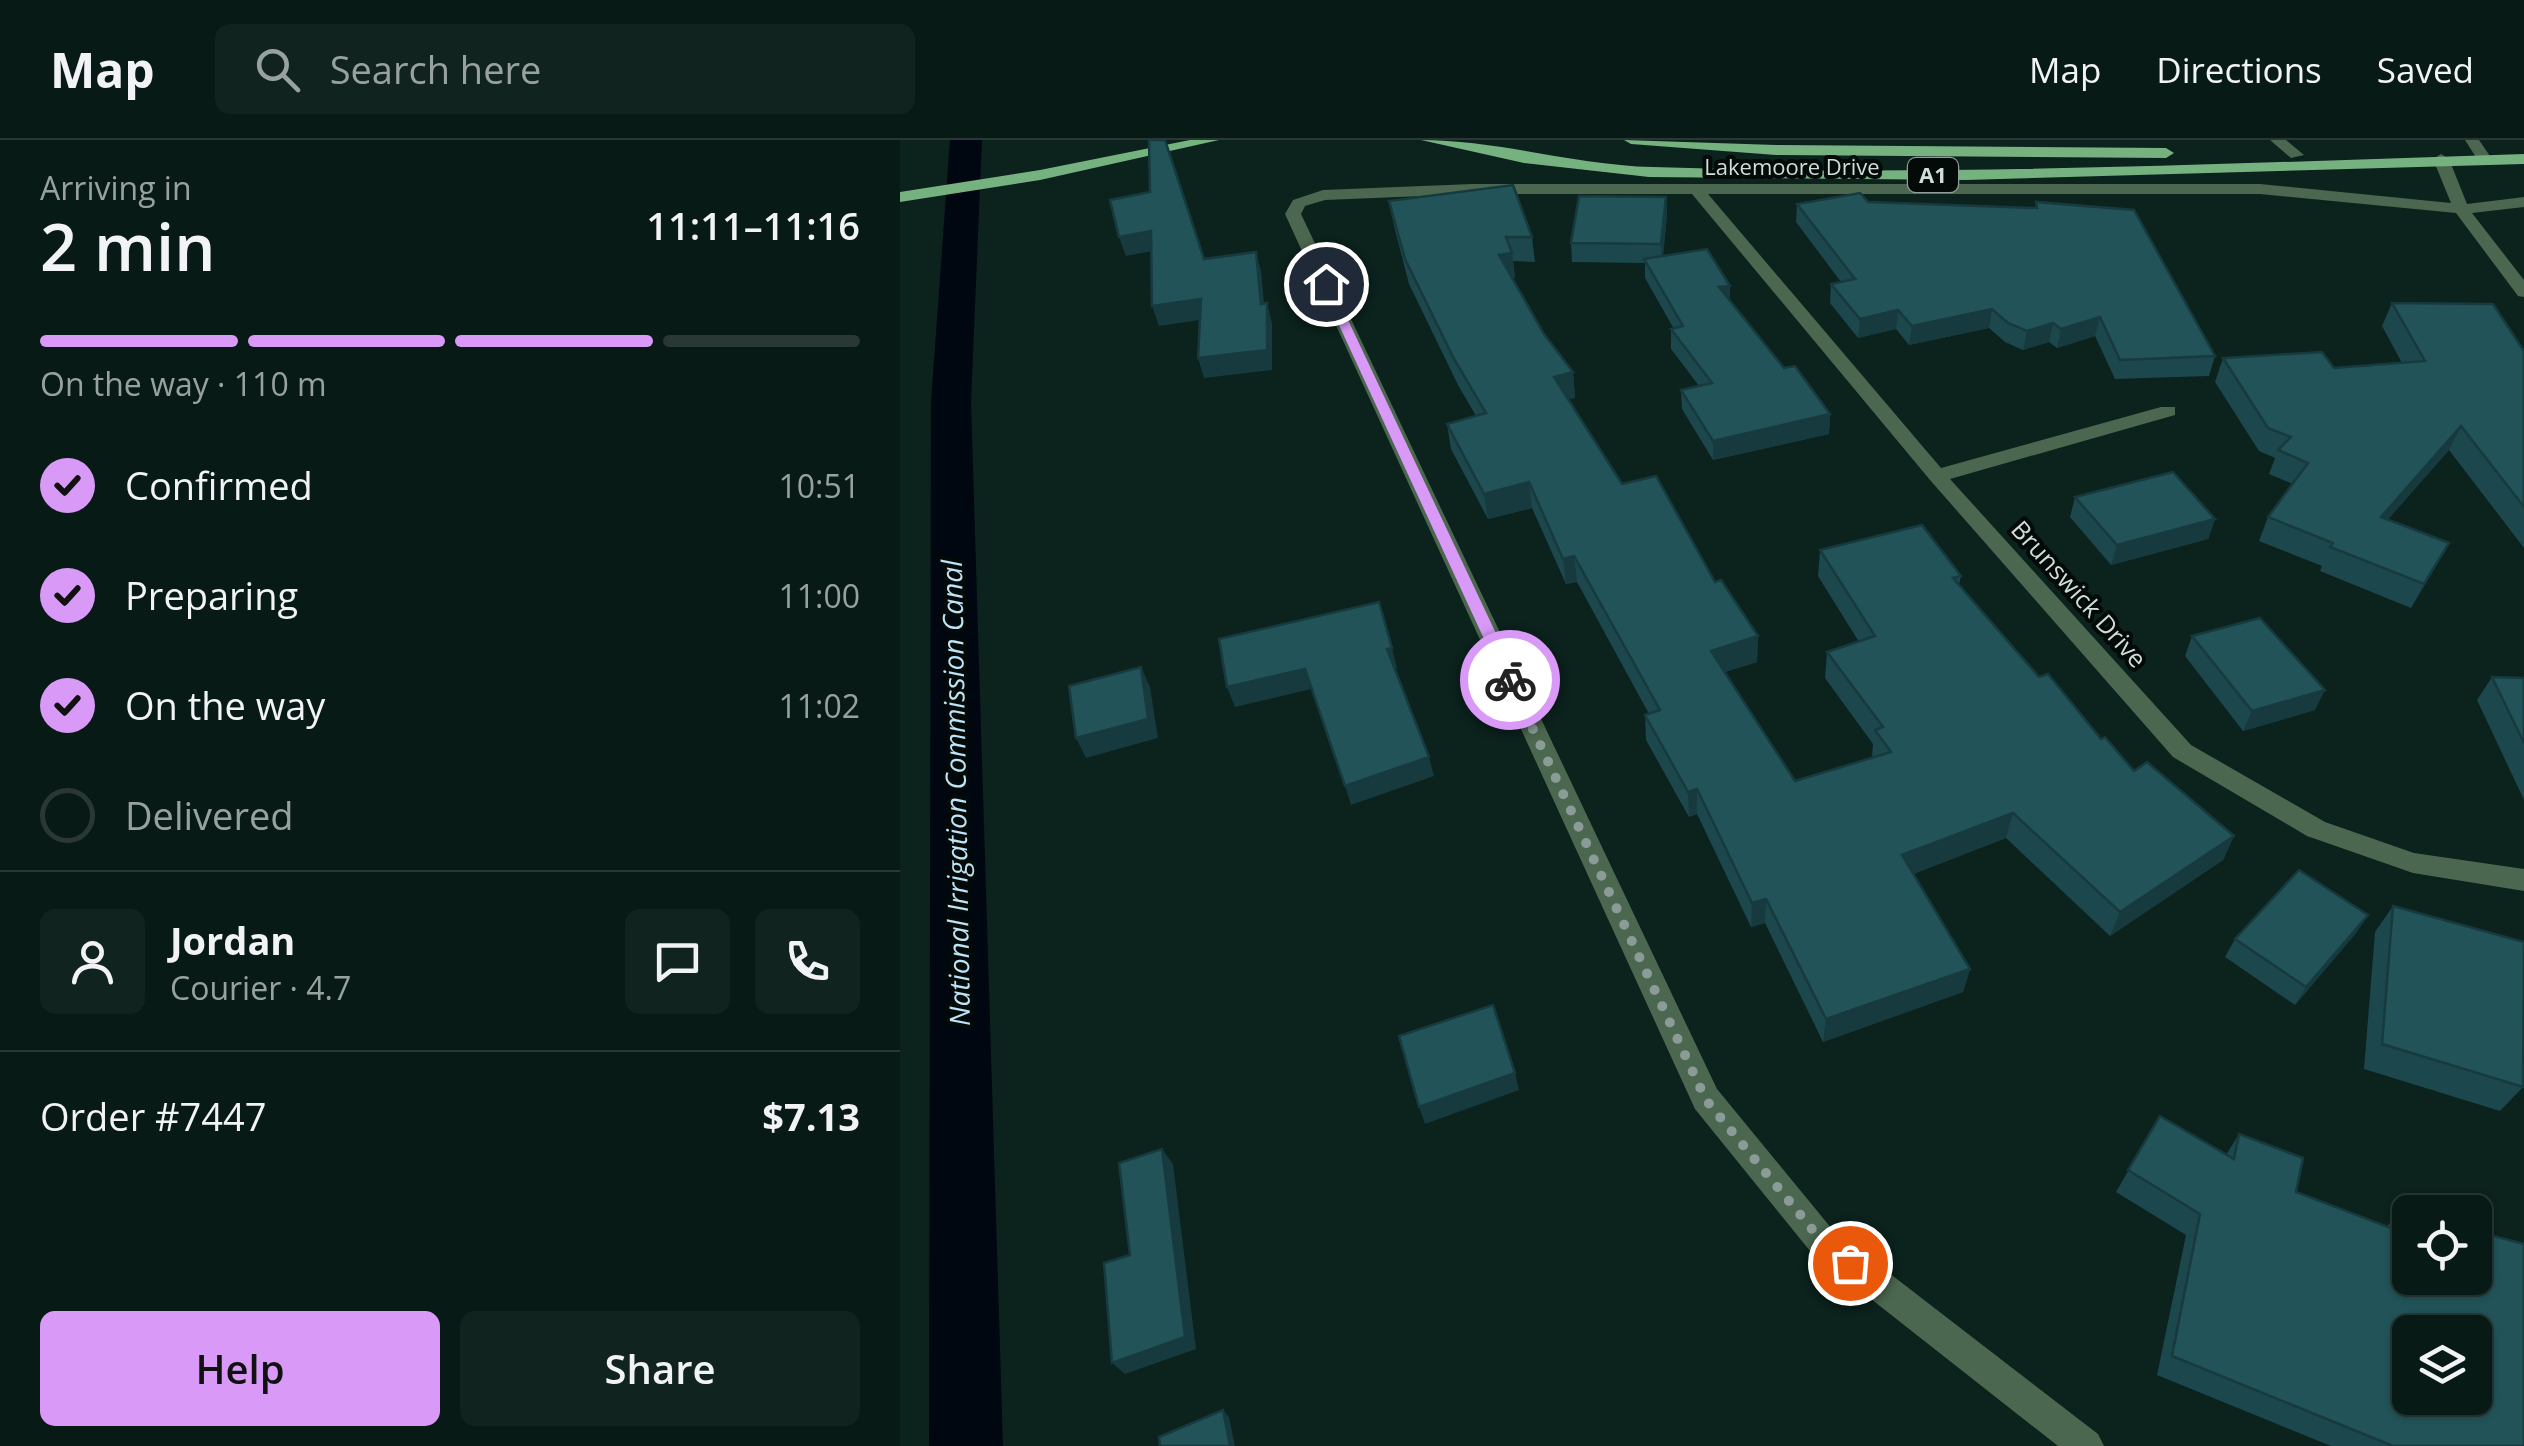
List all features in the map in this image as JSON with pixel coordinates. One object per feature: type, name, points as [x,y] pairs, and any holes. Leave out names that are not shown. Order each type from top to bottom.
[{"type":"main road","points":[[900,197],[1040,175],[1212,140]]},
{"type":"main road","name":"A1","points":[[1428,140],[1524,158],[1648,172],[1966,176],[2441,159]]},
{"type":"main road","name":"A1","points":[[1631,140],[1776,150],[1863,145],[2067,145],[2524,159]]},
{"type":"street","points":[[2276,140],[2296,155]]},
{"type":"street","points":[[2472,140],[2484,159]]},
{"type":"street","points":[[2441,159],[2461,209],[2524,292]]},
{"type":"street","name":"Lakemoore Drive","points":[[2086,1446],[1821,1240],[1706,1100],[1293,214],[1299,203],[1323,195],[1472,189],[2260,189],[2461,209],[2524,202]]},
{"type":"street","name":"Brunswick Drive","points":[[1697,190],[1937,476],[2182,751],[2316,829],[2413,863],[2524,880]]},
{"type":"street","points":[[1937,476],[2168,410]]},
{"type":"building","points":[[1149,140],[1165,140],[1204,259],[1256,252],[1261,304],[1267,303],[1267,350],[1198,358],[1201,299],[1152,306],[1151,231],[1119,237],[1110,200],[1150,192]]},
{"type":"building","points":[[1513,185],[1532,237],[1506,237],[1512,253],[1499,255],[1544,334],[1573,372],[1554,377],[1622,484],[1656,476],[1715,582],[1721,580],[1758,636],[1711,651],[1795,781],[1891,752],[1875,730],[1883,727],[1827,652],[1875,636],[1820,550],[1922,525],[1961,576],[1953,578],[2039,677],[2048,674],[2101,739],[2105,737],[2134,771],[2147,762],[2234,836],[2120,912],[2013,813],[1902,855],[1970,969],[1826,1019],[1766,899],[1752,903],[1697,789],[1688,792],[1645,715],[1660,710],[1574,556],[1563,559],[1529,482],[1484,494],[1447,424],[1486,413],[1454,359],[1405,259],[1389,201]]},
{"type":"building","points":[[1860,193],[1868,202],[2037,208],[2036,202],[2134,210],[2215,356],[2120,360],[2100,317],[2061,329],[2053,323],[2027,331],[2008,323],[1992,309],[1912,326],[1898,310],[1860,319],[1831,284],[1855,279],[1797,204]]},
{"type":"building","points":[[1579,196],[1666,197],[1661,244],[1571,243]]},
{"type":"building","points":[[1707,249],[1730,286],[1719,287],[1784,368],[1795,366],[1830,414],[1713,441],[1681,390],[1712,383],[1671,329],[1683,326],[1644,259]]},
{"type":"building","points":[[2392,303],[2493,304],[2524,351],[2524,507],[2461,426],[2381,517],[2449,543],[2424,584],[2330,547],[2333,543],[2268,517],[2308,463],[2278,450],[2291,437],[2268,428],[2223,358],[2322,352],[2334,368],[2425,361]]},
{"type":"building","points":[[2173,472],[2215,519],[2117,545],[2075,497]]},
{"type":"building","points":[[1379,602],[1392,648],[1387,649],[1429,757],[1345,786],[1305,669],[1227,687],[1219,639]]},
{"type":"building","points":[[2260,618],[2325,690],[2252,711],[2192,636]]},
{"type":"building","points":[[1141,667],[1148,719],[1076,738],[1069,686]]},
{"type":"building","points":[[2492,677],[2524,678],[2524,743]]},
{"type":"building","points":[[2299,870],[2368,915],[2306,987],[2235,939]]},
{"type":"building","points":[[2393,906],[2524,942],[2523,1087],[2382,1044]]},
{"type":"building","points":[[1493,1005],[1515,1073],[1419,1107],[1399,1036]]},
{"type":"building","points":[[2160,1116],[2234,1159],[2239,1134],[2303,1158],[2296,1192],[2392,1229],[2392,1295],[2492,1295],[2492,1236],[2524,1244],[2524,1446],[2393,1446],[2172,1356],[2200,1214],[2128,1170]]},
{"type":"building","points":[[1162,1149],[1185,1337],[1112,1363],[1104,1263],[1130,1255],[1119,1163]]},
{"type":"building","points":[[1223,1410],[1230,1446],[1160,1446],[1159,1437]]},
{"type":"waterway","name":"National Irrigation Commission Canal","points":[[966,140],[951,402],[966,1446]]},
{"type":"way so far","points":[[1510,680],[1706,1100],[1821,1240],[1850,1263]]},
{"type":"route","points":[[1326,284],[1510,680]]}]
